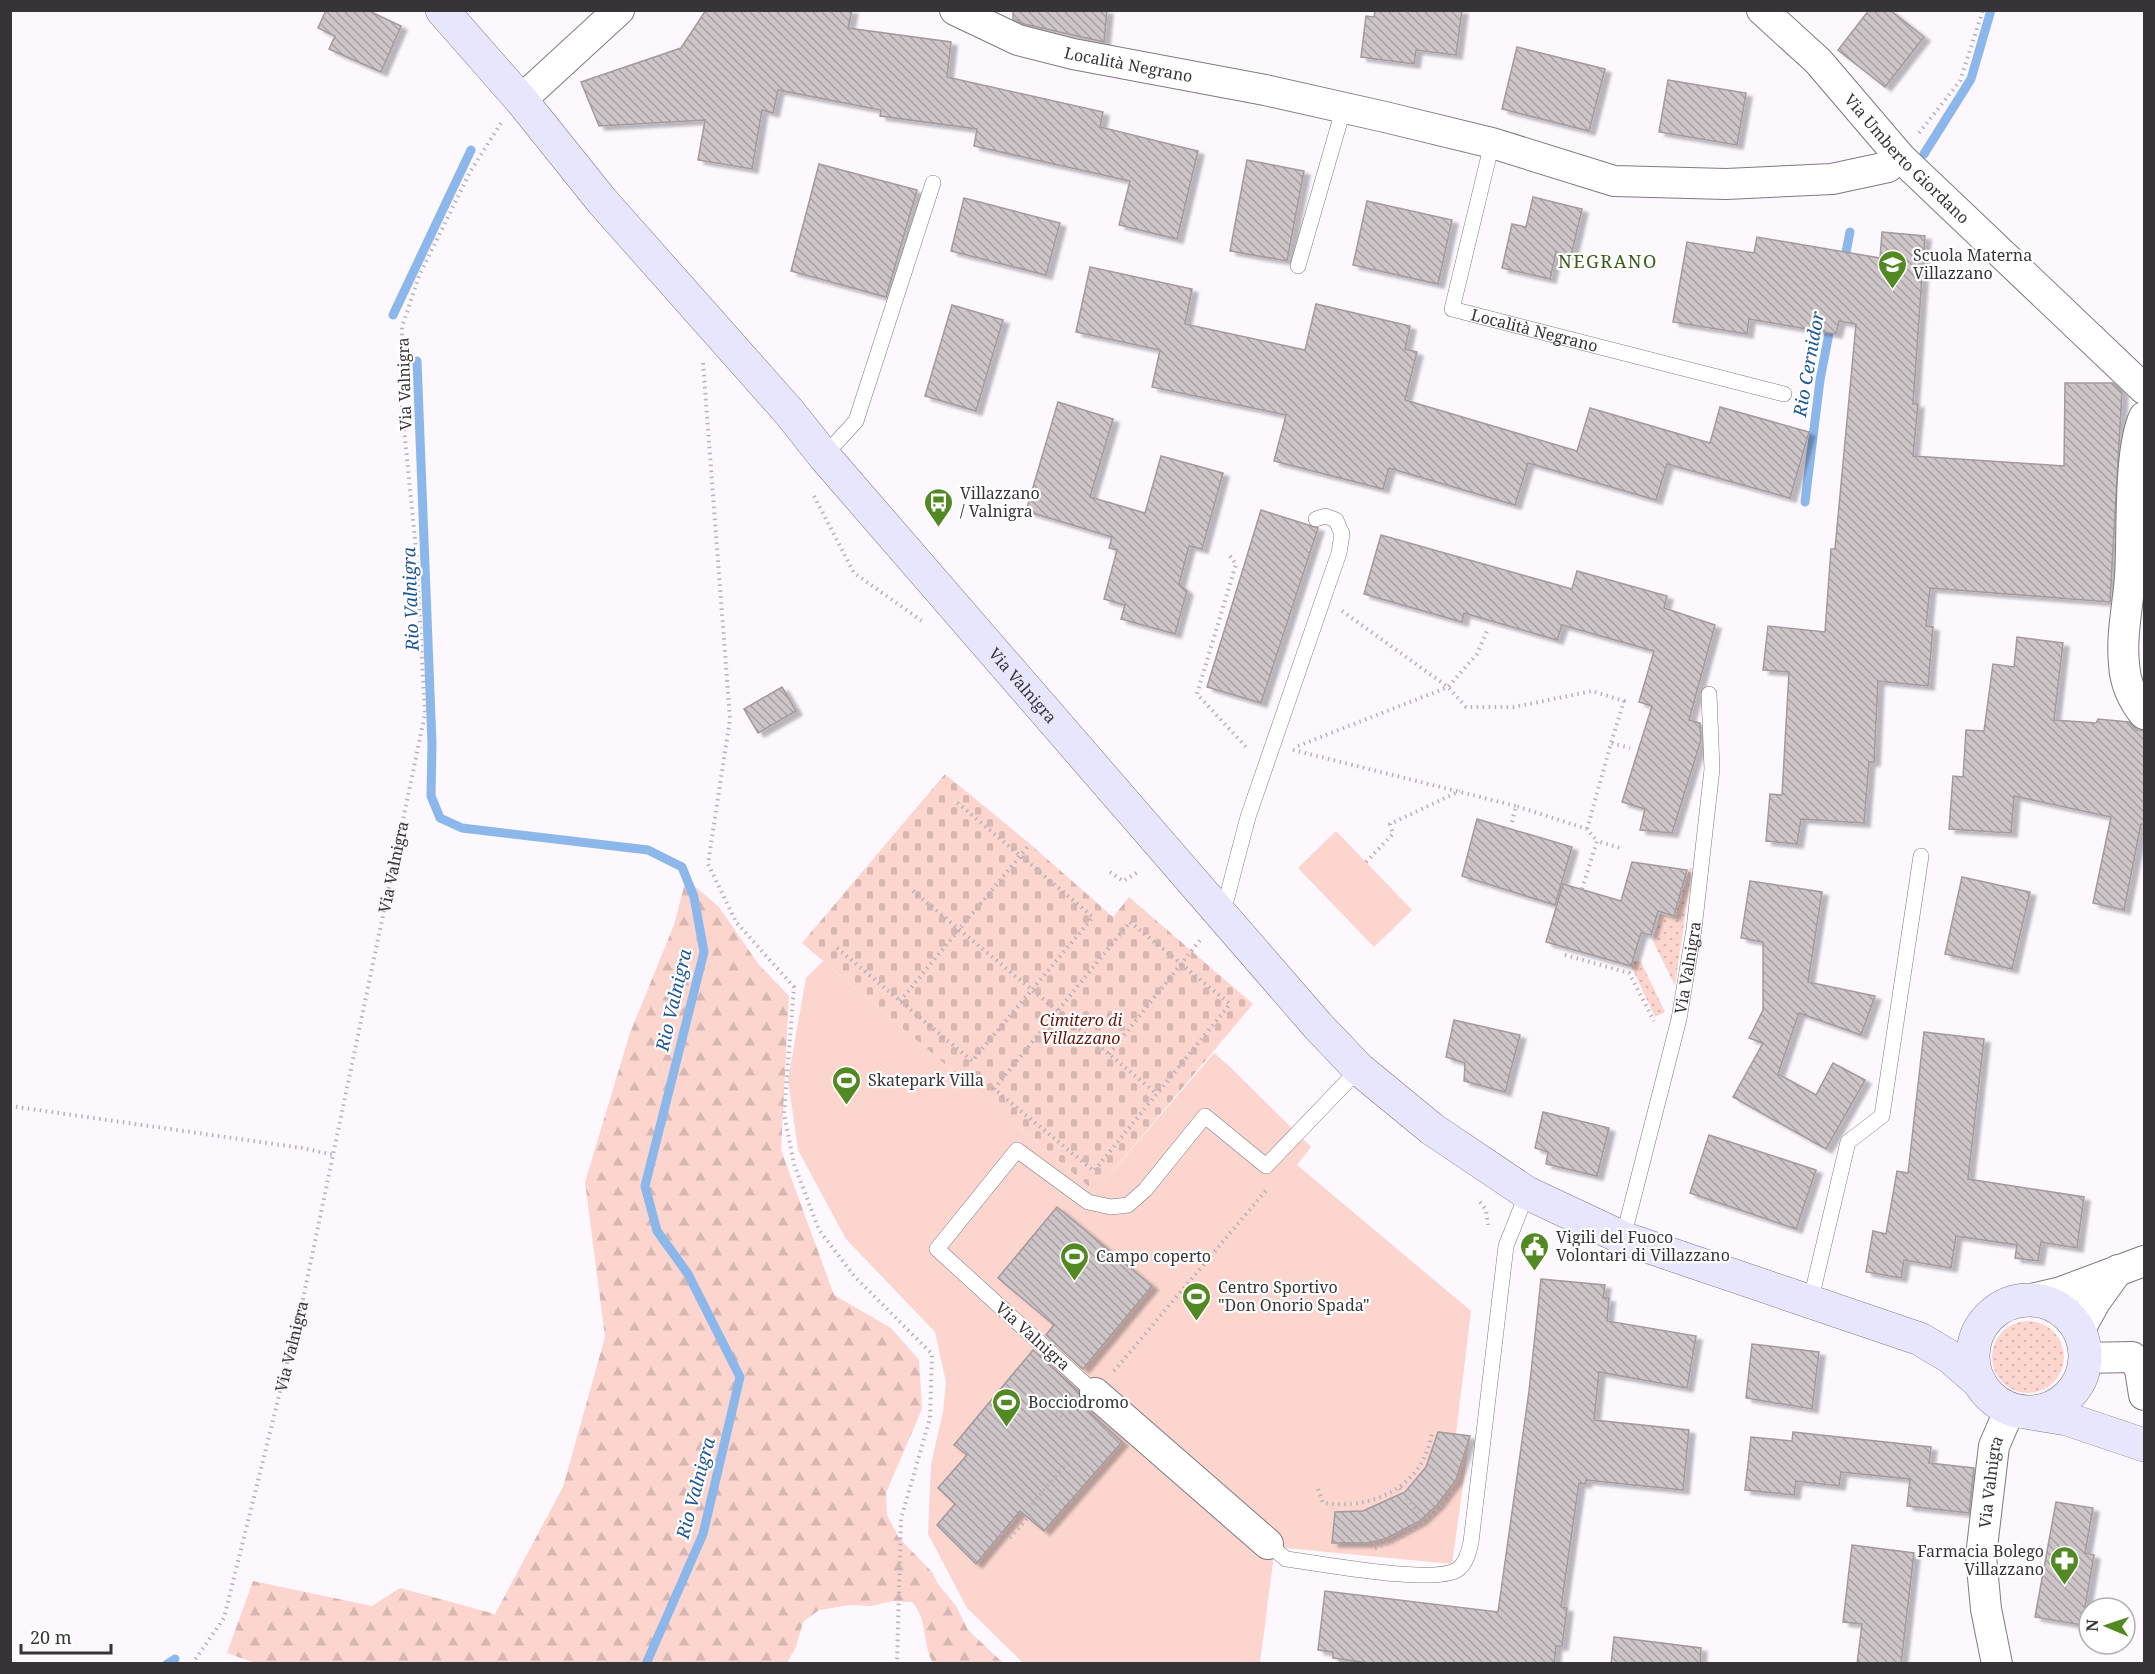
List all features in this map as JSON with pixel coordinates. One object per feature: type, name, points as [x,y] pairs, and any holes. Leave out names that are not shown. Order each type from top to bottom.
[{"type":"main road","points":[[442,10],[521,100]]},
{"type":"main road","name":"Via Valnigra","points":[[521,100],[602,201],[710,321],[824,456],[1212,928],[1318,1026],[1359,1069],[1432,1130],[1527,1193],[1623,1238],[1920,1339],[1950,1357],[1980,1383]]},
{"type":"main road","points":[[1920,1339],[1964,1327],[2009,1304],[2027,1300],[2059,1309],[2081,1356],[2100,1412],[2140,1442]]},
{"type":"main road","points":[[1993,1313],[1982,1324],[1975,1339],[1973,1355],[1980,1383],[1998,1404],[2019,1411],[2067,1419],[2140,1442]]},
{"type":"main road","points":[[2019,1411],[2045,1410],[2059,1403],[2071,1393],[2081,1356]]},
{"type":"street","points":[[521,100],[619,10]]},
{"type":"street","name":"Località Negrano","points":[[955,10],[1018,40],[1073,54],[1344,107],[1492,143],[1614,181],[1726,184],[1832,179],[1888,167],[1900,157]]},
{"type":"street","name":"Via Umberto Giordano","points":[[1762,10],[1818,61],[1900,157],[2141,377]]},
{"type":"street","points":[[2145,417],[2136,446],[2130,580],[2123,630],[2124,665],[2131,696],[2145,714]]},
{"type":"street","points":[[2027,1300],[2061,1292],[2131,1266]]},
{"type":"street","points":[[2131,1266],[2095,1302],[2081,1356],[2132,1357],[2140,1368],[2145,1395]]},
{"type":"street","name":"Via Valnigra","points":[[1105,1401],[1268,1544]]},
{"type":"street","name":"Via Valnigra","points":[[1997,1664],[1986,1609],[1981,1556],[1994,1446],[2019,1411]]},
{"type":"lane","points":[[1298,266],[1344,107]]},
{"type":"lane","name":"Località Negrano","points":[[1492,143],[1452,309],[1784,394]]},
{"type":"lane","points":[[824,456],[856,421],[933,183]]},
{"type":"lane","points":[[1212,928],[1324,598],[1342,534],[1336,520],[1325,516],[1316,519]]},
{"type":"lane","name":"Via Valnigra","points":[[1623,1238],[1679,1019],[1694,929],[1712,769],[1709,694]]},
{"type":"lane","points":[[1810,1303],[1848,1142],[1882,1116],[1921,856]]},
{"type":"lane","name":"Via Valnigra","points":[[1105,1401],[937,1249],[1017,1150],[1088,1202],[1111,1207],[1128,1205],[1145,1190],[1205,1116],[1266,1166],[1359,1069]]},
{"type":"lane","name":"Via Valnigra","points":[[1268,1544],[1286,1559],[1431,1577],[1459,1569],[1468,1556],[1506,1246],[1527,1193]]},
{"type":"path","points":[[1900,157],[1960,81],[1983,10]]},
{"type":"path","name":"Via Valnigra","points":[[192,1664],[224,1618],[303,1299],[425,714],[416,550],[402,408],[402,327],[419,276],[470,172],[504,120],[521,100]]},
{"type":"path","points":[[710,321],[702,359],[730,719],[708,864],[736,922],[794,987],[784,1114],[794,1164],[819,1230],[855,1277],[932,1354],[930,1418],[901,1519],[897,1664]]},
{"type":"path","points":[[1230,556],[1236,564],[1197,694],[1266,768]]},
{"type":"path","points":[[1324,598],[1448,687],[1466,708],[1514,707],[1592,691],[1624,701],[1587,829]]},
{"type":"path","points":[[1487,632],[1477,654],[1448,687],[1290,749],[1461,790],[1516,806],[1587,829],[1597,841],[1623,849]]},
{"type":"path","points":[[1611,743],[1630,748]]},
{"type":"path","points":[[1366,862],[1393,834],[1390,824],[1461,790]]},
{"type":"path","points":[[837,948],[972,1061],[1092,917],[954,800]]},
{"type":"path","points":[[1512,822],[1516,806]]},
{"type":"path","points":[[1582,890],[1597,841]]},
{"type":"path","points":[[900,1001],[1030,844]]},
{"type":"path","points":[[1110,872],[1123,882],[1140,871]]},
{"type":"path","points":[[913,891],[1157,1094]]},
{"type":"path","points":[[1130,922],[1230,1004],[1094,1171],[994,1089],[1058,1011],[1130,922]]},
{"type":"path","points":[[1109,1054],[1212,928]]},
{"type":"path","points":[[1565,955],[1629,973],[1656,1024]]},
{"type":"path","points":[[10,1106],[302,1148],[334,1155]]},
{"type":"path","points":[[1002,1533],[1008,1540],[1032,1513],[1033,1503],[1105,1401],[1273,1183],[1282,1148]]},
{"type":"path","points":[[1318,1489],[1323,1503],[1352,1505],[1382,1498],[1409,1480],[1424,1458],[1432,1432]]},
{"type":"path","points":[[1372,1548],[1394,1540],[1424,1522],[1446,1501],[1482,1450]]},
{"type":"path","points":[[1400,1488],[1424,1522]]},
{"type":"green space","name":"Cimitero di Villazzano","points":[[945,774],[1113,917],[1129,897],[1253,1004],[1095,1192],[802,943]]},
{"type":"green space","points":[[1336,831],[1412,910],[1374,947],[1298,868]]},
{"type":"green space","points":[[1689,868],[1692,868],[1675,986],[1653,941],[1660,914],[1675,917]]},
{"type":"green space","points":[[686,879],[719,907],[759,965],[789,996],[781,1150],[834,1295],[891,1328],[919,1360],[922,1409],[886,1493],[887,1515],[899,1538],[932,1572],[938,1584],[956,1606],[968,1630],[1003,1663],[933,1663],[917,1609],[912,1602],[892,1601],[872,1606],[850,1605],[819,1610],[803,1622],[796,1647],[787,1663],[258,1664],[227,1653],[253,1581],[372,1606],[400,1588],[495,1614],[563,1487],[605,1337],[585,1182],[630,1033],[674,925]]},
{"type":"green space","points":[[1633,960],[1641,962],[1665,1012],[1655,1017],[1631,966]]},
{"type":"green space","name":"Centro Sportivo \"Don Onorio Spada\"","points":[[823,961],[1095,1192],[1214,1053],[1228,1065],[1311,1147],[1297,1165],[1471,1311],[1456,1434],[1470,1436],[1452,1564],[1275,1547],[1260,1663],[1023,1663],[967,1608],[928,1534],[931,1464],[943,1412],[946,1382],[935,1332],[846,1239],[798,1150],[788,1080],[806,978]]},
{"type":"green space","points":[[2028,1321],[2048,1327],[2058,1337],[2064,1357],[2058,1377],[2048,1387],[2028,1393],[2008,1387],[1998,1377],[1992,1357],[1998,1337],[2008,1327]]},
{"type":"building","points":[[326,10],[367,10],[401,26],[381,72],[329,49],[335,36],[318,28]]},
{"type":"building","points":[[706,10],[852,10],[848,28],[951,42],[947,77],[1103,112],[1100,127],[1198,151],[1177,239],[1119,225],[1130,181],[974,146],[977,129],[880,116],[881,110],[778,90],[773,113],[762,110],[752,169],[698,160],[705,120],[599,126],[581,82],[681,48]]},
{"type":"building","points":[[1013,10],[1107,10],[1104,42],[1024,24],[1013,19]]},
{"type":"building","points":[[1375,10],[1462,10],[1456,55],[1416,50],[1414,64],[1361,57],[1366,16],[1374,17]]},
{"type":"building","points":[[1869,10],[1890,10],[1924,37],[1885,87],[1838,50]]},
{"type":"building","points":[[1517,47],[1605,69],[1589,131],[1502,109]]},
{"type":"building","points":[[1668,80],[1746,93],[1737,145],[1659,132]]},
{"type":"building","points":[[1247,160],[1304,171],[1287,261],[1230,251]]},
{"type":"building","points":[[819,164],[917,190],[886,297],[791,271]]},
{"type":"building","points":[[1533,197],[1582,209],[1571,256],[1556,252],[1550,279],[1502,268],[1512,224],[1526,227]]},
{"type":"building","points":[[964,198],[1060,223],[1046,275],[951,251]]},
{"type":"building","points":[[1367,201],[1452,220],[1438,284],[1353,265]]},
{"type":"building","points":[[1882,232],[1925,236],[1913,404],[1918,404],[1913,456],[2064,466],[2065,383],[2113,383],[2122,392],[2110,602],[1930,588],[1926,626],[1933,627],[1928,686],[1878,681],[1874,762],[1869,762],[1864,823],[1801,819],[1797,844],[1766,841],[1770,794],[1782,795],[1789,672],[1763,670],[1768,626],[1825,632],[1831,549],[1835,549],[1856,324],[1839,321],[1836,334],[1749,319],[1747,334],[1673,322],[1687,242],[1754,253],[1757,237],[1880,258]]},
{"type":"building","points":[[1090,267],[1192,289],[1185,324],[1305,350],[1316,304],[1410,326],[1405,349],[1417,352],[1405,400],[1577,451],[1590,408],[1710,443],[1720,407],[1809,432],[1790,498],[1667,464],[1656,500],[1528,463],[1515,505],[1389,468],[1383,489],[1274,461],[1286,415],[1152,387],[1160,350],[1076,332]]},
{"type":"building","points":[[952,305],[1003,320],[976,411],[925,396]]},
{"type":"building","points":[[1058,402],[1113,419],[1090,497],[1145,513],[1161,456],[1223,473],[1202,549],[1189,546],[1179,584],[1187,591],[1175,634],[1121,619],[1125,605],[1104,599],[1117,550],[1109,548],[1112,537],[1026,511]]},
{"type":"building","points":[[1261,510],[1318,528],[1261,703],[1207,687]]},
{"type":"building","points":[[1381,535],[1572,589],[1577,571],[1667,596],[1664,608],[1715,625],[1689,720],[1700,723],[1701,740],[1672,833],[1640,830],[1645,809],[1622,802],[1652,706],[1639,702],[1654,651],[1562,625],[1557,640],[1464,613],[1462,622],[1364,594]]},
{"type":"building","points":[[2017,637],[2063,643],[2054,720],[2096,723],[2098,719],[2129,722],[2137,730],[2145,731],[2145,825],[2141,824],[2124,910],[2093,903],[2111,817],[2014,796],[2011,833],[1949,829],[1953,776],[1963,777],[1966,730],[1984,731],[1993,664],[2014,667]]},
{"type":"building","points":[[782,687],[796,711],[758,733],[744,709]]},
{"type":"building","points":[[1477,819],[1572,847],[1555,905],[1462,876]]},
{"type":"building","points":[[1632,862],[1687,870],[1674,916],[1658,911],[1651,935],[1641,933],[1631,966],[1546,942],[1563,884],[1621,901]]},
{"type":"building","points":[[1962,877],[2030,892],[2012,969],[1945,954]]},
{"type":"building","points":[[1750,881],[1822,892],[1808,982],[1875,996],[1861,1035],[1799,1013],[1778,1074],[1816,1095],[1833,1063],[1865,1080],[1826,1149],[1733,1097],[1763,1043],[1749,1038],[1763,1010],[1763,942],[1741,938]]},
{"type":"building","points":[[1454,1020],[1520,1035],[1505,1092],[1464,1081],[1465,1063],[1446,1057]]},
{"type":"building","points":[[1924,1032],[1984,1039],[1968,1179],[2084,1197],[2077,1248],[2041,1242],[2038,1261],[2015,1258],[2017,1245],[1956,1236],[1951,1268],[1904,1260],[1901,1278],[1866,1272],[1873,1231],[1886,1234],[1897,1171],[1908,1173]]},
{"type":"building","points":[[1543,1112],[1609,1128],[1597,1176],[1546,1164],[1548,1152],[1535,1148]]},
{"type":"building","points":[[1709,1135],[1816,1170],[1796,1229],[1690,1193]]},
{"type":"building","name":"Campo coperto","points":[[1057,1207],[1152,1286],[1083,1369],[1046,1335],[1054,1325],[998,1278]]},
{"type":"building","points":[[1541,1279],[1605,1285],[1603,1298],[1609,1298],[1607,1321],[1696,1336],[1687,1388],[1599,1372],[1594,1420],[1689,1430],[1683,1490],[1586,1480],[1585,1484],[1579,1483],[1561,1607],[1567,1608],[1562,1646],[1556,1646],[1554,1664],[1375,1664],[1333,1658],[1333,1652],[1318,1650],[1325,1591],[1498,1612],[1529,1391]]},
{"type":"building","points":[[1752,1344],[1819,1352],[1812,1409],[1746,1398]]},
{"type":"building","points":[[1033,1350],[1078,1391],[1083,1406],[1122,1442],[1044,1531],[1020,1511],[976,1564],[937,1525],[955,1504],[938,1488],[967,1455],[954,1445]]},
{"type":"building","points":[[1438,1432],[1470,1436],[1456,1480],[1437,1505],[1420,1521],[1385,1539],[1367,1543],[1332,1543],[1335,1512],[1363,1511],[1405,1492],[1426,1467]]},
{"type":"building","points":[[1793,1432],[1931,1447],[1929,1463],[1974,1468],[1969,1513],[1907,1506],[1910,1479],[1841,1472],[1839,1486],[1796,1481],[1794,1495],[1745,1490],[1751,1437],[1792,1441]]},
{"type":"building","name":"Farmacia Bolego Villazzano","points":[[2056,1502],[2093,1508],[2085,1553],[2094,1555],[2087,1596],[2077,1596],[2077,1624],[2035,1617]]},
{"type":"building","points":[[1852,1545],[1914,1553],[1901,1664],[1857,1664],[1862,1624],[1843,1622]]},
{"type":"building","points":[[1614,1637],[1701,1648],[1700,1664],[1611,1664]]},
{"type":"waterway","name":"Rio Cernidor","points":[[1924,154],[1971,79],[1991,10]]},
{"type":"waterway","name":"Rio Valnigra","points":[[393,315],[471,150]]},
{"type":"waterway","name":"Rio Cernidor","points":[[1844,262],[1850,232]]},
{"type":"waterway","name":"Rio Cernidor","points":[[1805,502],[1820,380],[1831,323]]},
{"type":"waterway","name":"Rio Valnigra","points":[[417,361],[432,744],[431,796],[440,818],[462,828],[648,850],[682,867],[694,897],[704,952],[645,1186],[657,1231],[688,1274],[740,1377],[703,1534],[646,1664]]},
{"type":"waterway","points":[[167,1664],[175,1659]]},
{"type":"place","name":"Scuola Materna Villazzano","points":[[1892,290]]},
{"type":"place","name":"Villazzano / Valnigra","points":[[939,528]]},
{"type":"place","name":"Skatepark Villa","points":[[847,1106]]},
{"type":"place","name":"Vigili del Fuoco Volontari di Villazzano","points":[[1535,1272]]},
{"type":"place","name":"Campo coperto","points":[[1075,1282]]},
{"type":"place","name":"Centro Sportivo \"Don Onorio Spada\"","points":[[1197,1322]]},
{"type":"place","name":"Bocciodromo","points":[[1007,1428]]},
{"type":"place","name":"Farmacia Bolego Villazzano","points":[[2065,1586]]},
{"type":"district","name":"NEGRANO","points":[[1608,261]]}]
